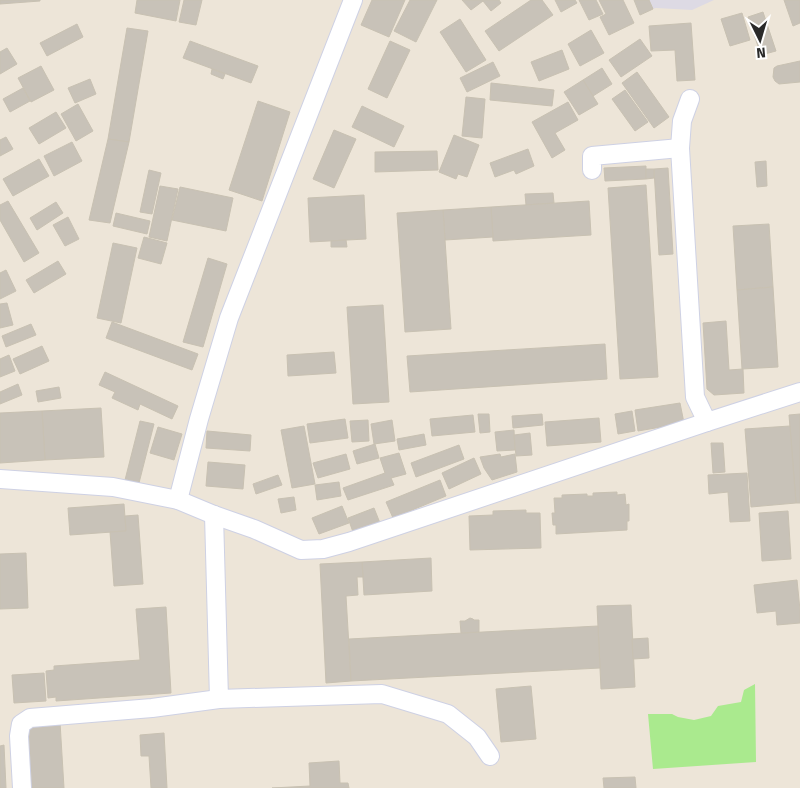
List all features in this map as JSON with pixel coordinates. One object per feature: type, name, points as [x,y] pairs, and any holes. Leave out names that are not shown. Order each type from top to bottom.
[{"type":"street","points":[[178,500],[199,419],[229,318],[353,0]]},
{"type":"street","points":[[690,99],[682,121],[680,148],[695,397],[707,422]]},
{"type":"street","points":[[592,170],[592,156],[680,148]]},
{"type":"street","points":[[0,479],[113,487],[178,500],[214,516],[254,529],[301,550],[323,549],[800,392]]},
{"type":"street","points":[[214,516],[219,699]]},
{"type":"street","points":[[22,788],[19,736],[21,724],[30,718],[152,708],[219,699],[382,694],[448,714],[477,737],[490,756]]},
{"type":"shaded area","points":[[635,0],[714,0],[692,10],[656,8],[640,12]]},
{"type":"green space","points":[[755,684],[756,762],[653,769],[648,714],[672,714],[694,720],[711,716],[718,706],[741,702],[744,690]]},
{"type":"building","points":[[0,0],[40,0],[40,1],[0,4]]},
{"type":"building","points":[[137,0],[180,0],[176,21],[135,13]]},
{"type":"building","points":[[184,0],[202,0],[196,25],[179,22]]},
{"type":"building","points":[[372,0],[405,0],[389,37],[361,25]]},
{"type":"building","points":[[410,0],[437,0],[416,42],[394,31]]},
{"type":"building","points":[[462,0],[499,0],[501,3],[491,11],[483,1],[471,10]]},
{"type":"building","points":[[531,0],[542,0],[553,15],[499,51],[485,31]]},
{"type":"building","points":[[555,0],[575,0],[577,3],[561,12]]},
{"type":"building","points":[[579,0],[596,0],[603,14],[589,20]]},
{"type":"building","points":[[599,0],[623,0],[634,23],[609,35],[600,17],[606,14]]},
{"type":"building","points":[[634,0],[649,0],[653,9],[640,15]]},
{"type":"building","points":[[784,0],[800,0],[800,23],[793,26]]},
{"type":"building","points":[[763,12],[776,51],[761,55],[748,17]]},
{"type":"building","points":[[742,13],[750,40],[730,46],[721,19]]},
{"type":"building","points":[[460,19],[486,60],[466,72],[440,32]]},
{"type":"building","points":[[691,23],[695,80],[677,81],[675,50],[651,51],[649,26]]},
{"type":"building","points":[[77,24],[83,37],[47,56],[40,43]]},
{"type":"building","points":[[127,28],[148,31],[129,142],[108,139]]},
{"type":"building","points":[[591,30],[604,53],[580,66],[568,44]]},
{"type":"building","points":[[640,39],[652,56],[621,77],[609,60]]},
{"type":"building","points":[[190,41],[258,66],[251,83],[183,58]]},
{"type":"building","points":[[390,41],[410,50],[387,98],[368,89]]},
{"type":"building","points":[[7,48],[17,64],[0,74],[0,52]]},
{"type":"building","points":[[562,50],[569,69],[539,81],[531,62]]},
{"type":"building","points":[[800,61],[800,82],[779,84],[775,81],[773,77],[774,68]]},
{"type":"building","points":[[493,62],[500,76],[467,92],[460,78]]},
{"type":"building","points":[[41,66],[54,90],[31,102],[18,78]]},
{"type":"building","points":[[602,68],[612,84],[593,96],[583,80]]},
{"type":"building","points":[[212,69],[225,74],[223,79],[211,74]]},
{"type":"building","points":[[637,72],[669,117],[654,128],[622,83]]},
{"type":"building","points":[[90,79],[96,94],[75,103],[68,88]]},
{"type":"building","points":[[583,80],[598,104],[579,115],[564,92]]},
{"type":"building","points":[[491,83],[554,90],[552,106],[490,100]]},
{"type":"building","points":[[23,88],[30,101],[10,112],[3,99]]},
{"type":"building","points":[[625,90],[648,122],[635,131],[612,99]]},
{"type":"building","points":[[466,97],[485,99],[482,138],[462,136]]},
{"type":"building","points":[[258,101],[290,112],[262,201],[229,190]]},
{"type":"building","points":[[568,102],[578,120],[555,133],[565,150],[552,158],[532,122]]},
{"type":"building","points":[[78,104],[93,131],[76,141],[61,114]]},
{"type":"building","points":[[362,106],[404,126],[394,147],[352,127]]},
{"type":"building","points":[[56,112],[66,128],[39,144],[29,128]]},
{"type":"building","points":[[334,130],[356,139],[334,188],[313,179]]},
{"type":"building","points":[[454,135],[479,145],[467,177],[458,174],[456,179],[439,172]]},
{"type":"building","points":[[6,137],[13,149],[0,156],[0,140]]},
{"type":"building","points":[[108,139],[129,142],[110,223],[89,220]]},
{"type":"building","points":[[72,142],[82,161],[54,176],[44,156]]},
{"type":"building","points":[[528,149],[534,166],[516,174],[514,170],[495,177],[490,163]]},
{"type":"building","points":[[437,151],[438,170],[375,172],[375,152]]},
{"type":"building","points":[[39,159],[49,176],[13,196],[3,179]]},
{"type":"building","points":[[766,161],[767,186],[757,187],[755,162]]},
{"type":"building","points":[[646,166],[646,179],[605,181],[604,168]]},
{"type":"building","points":[[668,168],[673,254],[659,255],[654,169]]},
{"type":"building","points":[[646,169],[654,169],[654,178],[646,179]]},
{"type":"building","points":[[149,170],[161,173],[152,214],[140,212]]},
{"type":"building","points":[[646,185],[658,377],[620,379],[608,188]]},
{"type":"building","points":[[160,186],[178,189],[167,241],[149,237]]},
{"type":"building","points":[[180,187],[233,198],[226,231],[172,220]]},
{"type":"building","points":[[553,193],[554,203],[526,205],[525,194]]},
{"type":"building","points":[[364,195],[366,239],[310,242],[308,198]]},
{"type":"building","points":[[8,201],[39,253],[24,262],[0,220],[0,205]]},
{"type":"building","points":[[589,201],[591,235],[493,241],[491,207]]},
{"type":"building","points":[[56,202],[63,213],[37,230],[30,218]]},
{"type":"building","points":[[491,207],[493,237],[445,240],[443,210]]},
{"type":"building","points":[[443,210],[451,329],[405,332],[397,213]]},
{"type":"building","points":[[116,213],[150,221],[147,234],[113,226]]},
{"type":"building","points":[[68,217],[79,239],[65,246],[53,225]]},
{"type":"building","points":[[769,224],[773,287],[737,290],[733,226]]},
{"type":"building","points":[[144,237],[167,243],[161,264],[138,258]]},
{"type":"building","points":[[346,240],[347,247],[331,247],[331,241]]},
{"type":"building","points":[[113,243],[137,248],[121,323],[97,318]]},
{"type":"building","points":[[208,258],[227,264],[203,347],[183,342]]},
{"type":"building","points":[[58,261],[66,274],[34,293],[26,280]]},
{"type":"building","points":[[6,270],[16,291],[0,299],[0,273]]},
{"type":"building","points":[[773,287],[778,367],[742,369],[737,290]]},
{"type":"building","points":[[7,303],[13,325],[0,328],[0,304]]},
{"type":"building","points":[[383,305],[389,402],[353,404],[347,307]]},
{"type":"building","points":[[726,321],[729,370],[743,369],[744,393],[714,395],[707,389],[703,323]]},
{"type":"building","points":[[112,322],[198,354],[192,370],[106,338]]},
{"type":"building","points":[[31,324],[36,335],[6,347],[2,336]]},
{"type":"building","points":[[605,344],[607,379],[410,392],[407,356]]},
{"type":"building","points":[[42,346],[49,361],[20,374],[13,359]]},
{"type":"building","points":[[334,352],[336,373],[288,376],[287,355]]},
{"type":"building","points":[[9,355],[15,371],[0,377],[0,359]]},
{"type":"building","points":[[105,372],[178,406],[172,419],[140,404],[138,410],[112,398],[115,392],[99,385]]},
{"type":"building","points":[[18,384],[22,395],[0,404],[0,392]]},
{"type":"building","points":[[59,387],[61,398],[38,402],[36,391]]},
{"type":"building","points":[[680,403],[684,423],[638,431],[635,410]]},
{"type":"building","points":[[101,408],[104,457],[45,460],[42,411]]},
{"type":"building","points":[[42,411],[45,460],[0,463],[0,413]]},
{"type":"building","points":[[632,411],[635,431],[618,434],[615,414]]},
{"type":"building","points":[[478,414],[489,414],[490,432],[480,433]]},
{"type":"building","points":[[542,414],[543,425],[513,428],[512,416]]},
{"type":"building","points":[[800,414],[800,503],[796,503],[789,415]]},
{"type":"building","points":[[473,415],[475,432],[432,436],[430,419]]},
{"type":"building","points":[[599,418],[601,442],[547,446],[545,422]]},
{"type":"building","points":[[345,419],[348,438],[310,443],[307,424]]},
{"type":"building","points":[[368,420],[369,441],[352,442],[350,421]]},
{"type":"building","points":[[392,420],[395,441],[374,444],[371,424]]},
{"type":"building","points":[[140,421],[154,424],[139,483],[125,480]]},
{"type":"building","points":[[304,426],[315,484],[292,488],[281,430]]},
{"type":"building","points":[[790,426],[796,503],[751,507],[745,429]]},
{"type":"building","points":[[158,427],[182,434],[174,460],[150,453]]},
{"type":"building","points":[[514,430],[515,450],[497,451],[495,432]]},
{"type":"building","points":[[207,431],[251,435],[250,451],[206,448]]},
{"type":"building","points":[[530,433],[532,455],[516,456],[514,435]]},
{"type":"building","points":[[424,434],[426,445],[399,450],[397,439]]},
{"type":"building","points":[[711,443],[723,443],[725,472],[713,473]]},
{"type":"building","points":[[375,444],[379,458],[357,464],[353,451]]},
{"type":"building","points":[[459,445],[464,459],[416,477],[411,463]]},
{"type":"building","points":[[399,453],[406,474],[391,478],[394,485],[348,500],[343,488],[385,473],[380,458]]},
{"type":"building","points":[[346,454],[350,469],[318,478],[313,463]]},
{"type":"building","points":[[500,454],[501,457],[515,454],[517,472],[492,480],[484,468],[480,457]]},
{"type":"building","points":[[474,458],[481,474],[449,489],[442,473]]},
{"type":"building","points":[[208,462],[245,465],[243,489],[206,486]]},
{"type":"building","points":[[747,473],[750,521],[730,522],[728,492],[709,494],[708,475]]},
{"type":"building","points":[[278,475],[282,485],[256,494],[253,484]]},
{"type":"building","points":[[440,480],[446,496],[393,518],[386,502]]},
{"type":"building","points":[[339,482],[341,496],[317,500],[315,485]]},
{"type":"building","points":[[617,492],[617,495],[625,494],[626,505],[629,504],[627,530],[556,534],[556,525],[553,525],[552,513],[555,513],[554,498],[562,498],[562,495],[587,494],[587,496],[593,496],[593,493]]},
{"type":"building","points":[[294,497],[296,510],[281,513],[278,499]]},
{"type":"building","points":[[124,504],[126,531],[70,535],[68,508]]},
{"type":"building","points":[[342,506],[349,523],[319,534],[312,518]]},
{"type":"building","points":[[374,508],[380,523],[353,532],[348,518]]},
{"type":"building","points":[[526,510],[526,513],[540,513],[541,548],[470,550],[469,516],[493,515],[493,511]]},
{"type":"building","points":[[788,511],[791,559],[762,561],[759,513]]},
{"type":"building","points":[[138,515],[143,584],[114,586],[110,532],[126,531],[125,516]]},
{"type":"building","points":[[26,553],[28,608],[0,609],[0,554]]},
{"type":"building","points":[[431,558],[432,591],[364,595],[362,562]]},
{"type":"building","points":[[362,562],[363,577],[357,577],[358,595],[346,596],[351,681],[326,683],[320,564]]},
{"type":"building","points":[[797,580],[800,623],[777,625],[776,611],[757,613],[754,585]]},
{"type":"building","points":[[631,605],[635,687],[601,689],[597,606]]},
{"type":"building","points":[[166,607],[171,693],[56,701],[56,697],[48,698],[46,671],[54,670],[54,666],[140,660],[136,609]]},
{"type":"building","points":[[470,618],[479,620],[479,632],[461,633],[460,621]]},
{"type":"building","points":[[598,626],[600,668],[351,681],[349,639]]},
{"type":"building","points":[[648,638],[649,658],[633,659],[632,639]]},
{"type":"building","points":[[44,673],[46,701],[14,703],[12,675]]},
{"type":"building","points":[[531,686],[536,739],[501,742],[496,689]]},
{"type":"building","points":[[60,722],[64,788],[32,788],[28,724]]},
{"type":"building","points":[[164,733],[167,788],[151,788],[149,756],[141,756],[140,735]]},
{"type":"building","points":[[4,745],[6,788],[0,788],[0,746]]},
{"type":"building","points":[[339,761],[340,783],[348,783],[349,788],[272,788],[310,786],[309,763]]},
{"type":"building","points":[[635,777],[636,788],[604,788],[603,778]]}]
